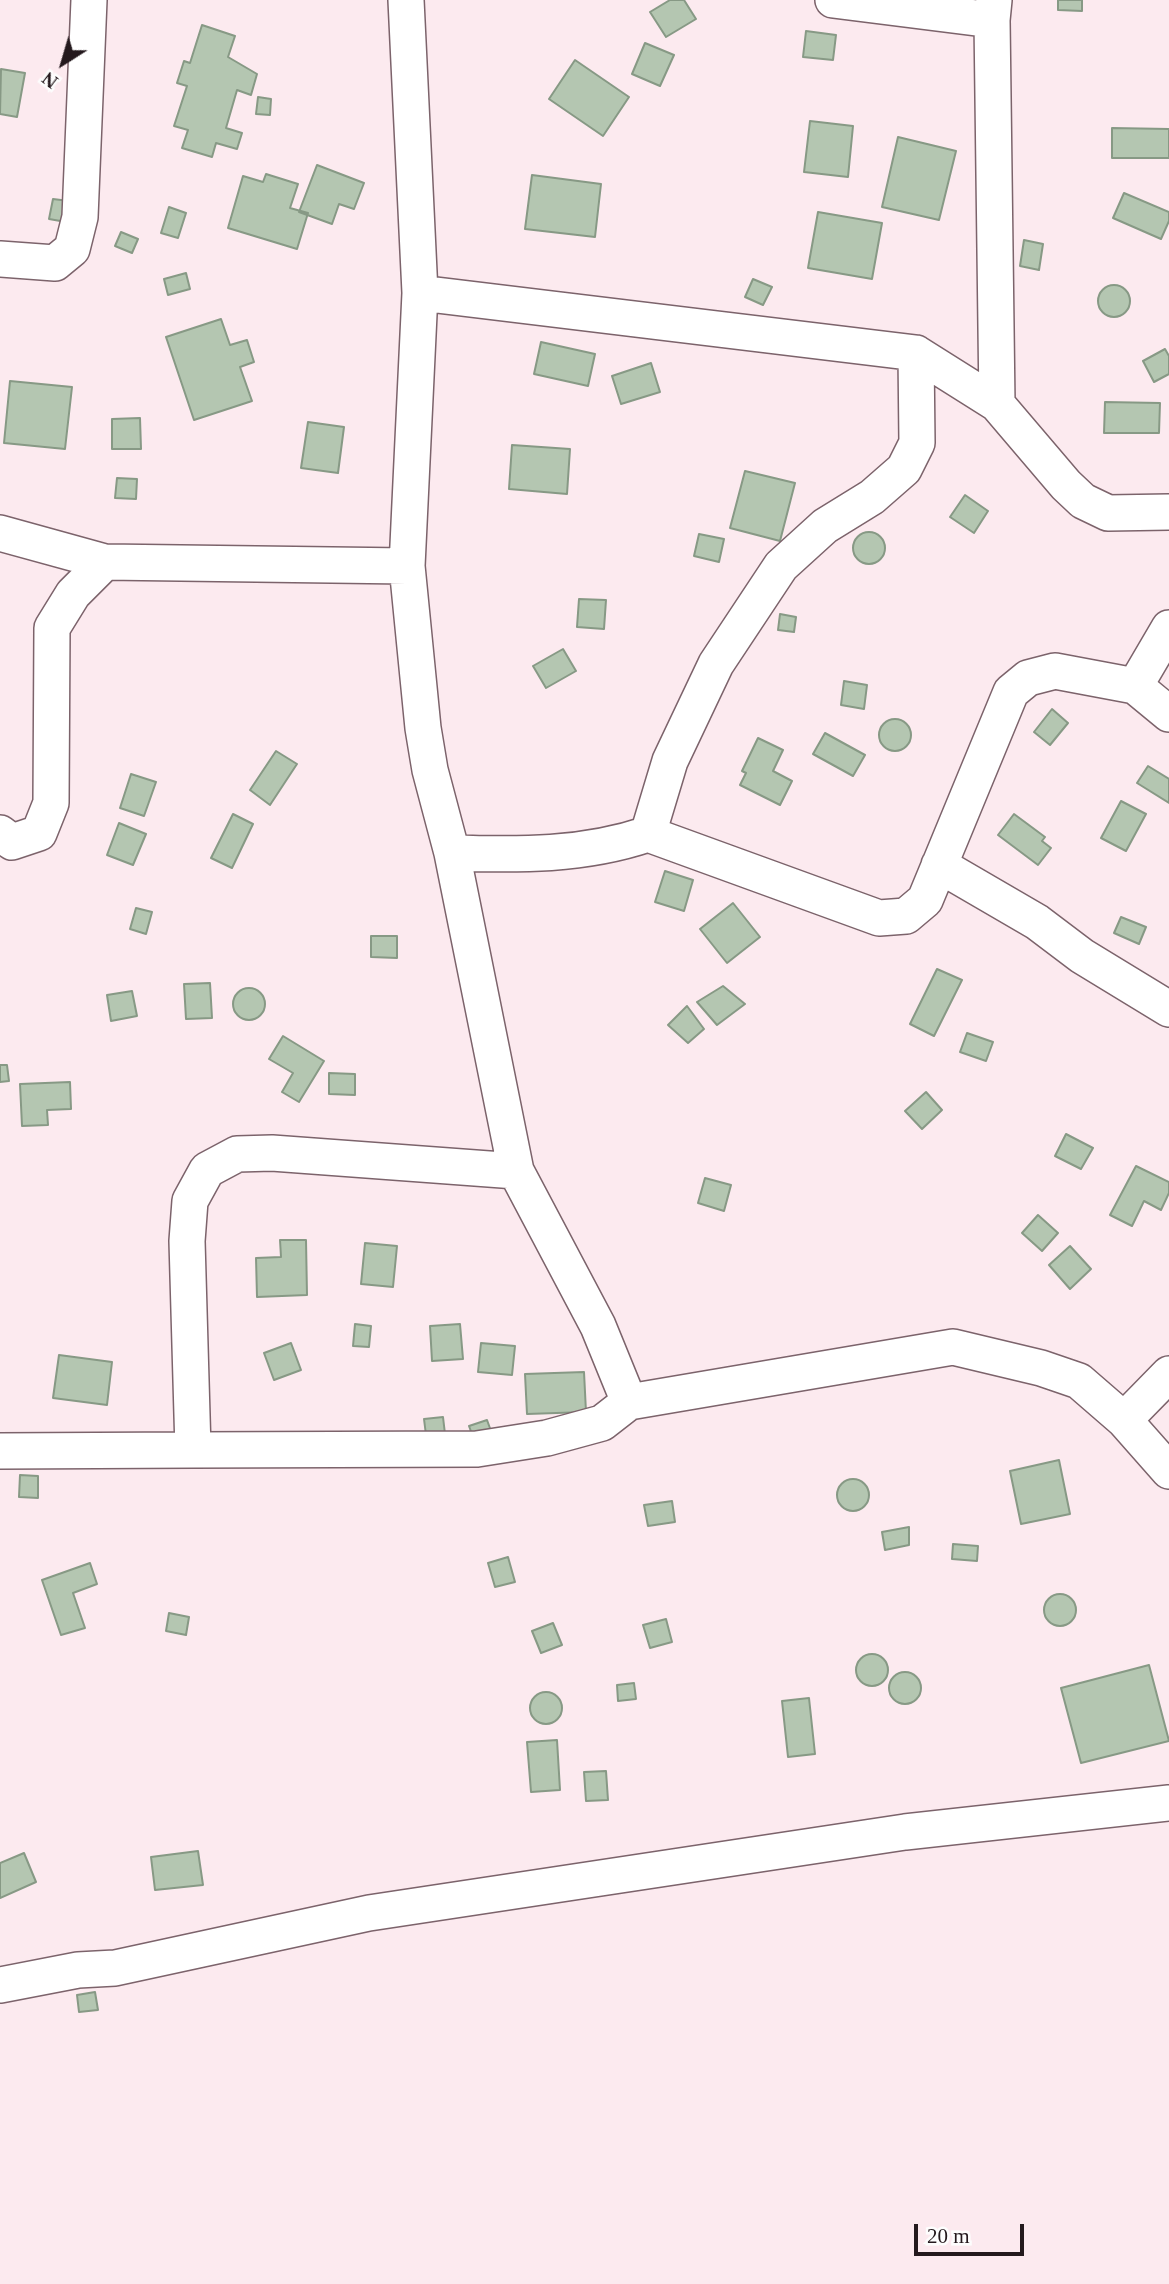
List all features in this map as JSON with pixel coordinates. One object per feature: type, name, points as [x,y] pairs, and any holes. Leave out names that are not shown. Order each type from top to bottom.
[{"type":"street","points":[[0,259],[55,263],[72,249],[80,217],[89,0]]},
{"type":"street","points":[[406,0],[420,293],[407,566],[428,760],[452,853],[516,1171],[598,1326],[629,1402]]},
{"type":"street","points":[[832,0],[993,10],[997,404]]},
{"type":"street","points":[[420,293],[916,353],[997,404],[1066,485],[1083,501],[1108,513],[1169,512]]},
{"type":"street","points":[[648,834],[670,761],[716,664],[781,566],[825,526],[872,497],[904,468],[917,443],[916,353]]},
{"type":"street","points":[[0,533],[105,562],[407,566]]},
{"type":"street","points":[[0,833],[12,842],[39,833],[51,803],[52,628],[73,594],[105,562]]},
{"type":"street","points":[[1135,686],[1169,628]]},
{"type":"street","points":[[452,853],[527,856],[614,846],[648,834],[879,918],[905,916],[925,900],[1011,692],[1028,678],[1055,671],[1135,686],[1169,714]]},
{"type":"street","points":[[939,865],[1037,922],[1082,956],[1169,1009]]},
{"type":"street","points":[[193,1450],[187,1241],[190,1201],[207,1170],[237,1154],[272,1153],[516,1171]]},
{"type":"street","points":[[0,1451],[477,1448],[547,1438],[602,1423],[629,1402],[953,1347],[1041,1368],[1080,1381],[1124,1420],[1169,1471]]},
{"type":"street","points":[[1124,1420],[1169,1374]]},
{"type":"street","points":[[0,1985],[78,1970],[115,1968],[369,1913],[905,1832],[1169,1803]]},
{"type":"building","points":[[670,0],[684,0],[696,19],[666,37],[650,12]]},
{"type":"building","points":[[1058,0],[1082,0],[1082,11],[1058,10]]},
{"type":"building","points":[[202,25],[235,36],[228,57],[257,74],[251,95],[237,90],[226,128],[242,133],[237,149],[216,143],[212,157],[182,148],[188,130],[174,126],[187,86],[177,83],[184,61],[190,63]]},
{"type":"building","points":[[806,31],[836,35],[833,60],[803,57]]},
{"type":"building","points":[[645,43],[674,55],[660,86],[632,74]]},
{"type":"building","points":[[575,60],[629,97],[603,136],[549,99]]},
{"type":"building","points":[[1,69],[25,73],[17,117],[0,114]]},
{"type":"building","points":[[258,97],[271,99],[270,115],[256,114]]},
{"type":"building","points":[[810,121],[853,126],[848,177],[804,172]]},
{"type":"building","points":[[1112,128],[1169,129],[1169,158],[1112,158]]},
{"type":"building","points":[[898,137],[956,151],[939,220],[882,207]]},
{"type":"building","points":[[317,165],[364,183],[354,209],[339,204],[332,224],[299,212]]},
{"type":"building","points":[[266,174],[298,184],[290,208],[308,213],[297,249],[228,228],[243,176],[263,182]]},
{"type":"building","points":[[532,175],[601,184],[595,237],[525,229]]},
{"type":"building","points":[[1124,193],[1169,212],[1169,221],[1161,239],[1113,218]]},
{"type":"building","points":[[53,199],[69,201],[66,222],[49,219]]},
{"type":"building","points":[[169,207],[186,213],[178,238],[161,233]]},
{"type":"building","points":[[818,212],[882,223],[872,279],[808,268]]},
{"type":"building","points":[[121,232],[138,239],[132,253],[115,246]]},
{"type":"building","points":[[1024,240],[1043,244],[1039,270],[1020,266]]},
{"type":"building","points":[[186,273],[190,289],[168,295],[164,279]]},
{"type":"building","points":[[753,279],[772,287],[763,305],[745,297]]},
{"type":"building","points":[[1114,285],[1125,290],[1130,301],[1125,312],[1114,317],[1103,312],[1098,301],[1103,290]]},
{"type":"building","points":[[221,319],[230,345],[247,340],[254,362],[240,367],[252,401],[194,420],[166,337]]},
{"type":"building","points":[[541,342],[595,354],[588,386],[534,374]]},
{"type":"building","points":[[1165,349],[1169,356],[1169,374],[1154,382],[1143,361]]},
{"type":"building","points":[[651,363],[660,392],[621,404],[612,376]]},
{"type":"building","points":[[10,381],[72,387],[65,449],[4,443]]},
{"type":"building","points":[[1105,402],[1160,403],[1159,433],[1104,433]]},
{"type":"building","points":[[140,418],[141,449],[112,449],[112,419]]},
{"type":"building","points":[[308,422],[344,427],[338,473],[301,468]]},
{"type":"building","points":[[512,445],[570,449],[567,494],[509,489]]},
{"type":"building","points":[[745,471],[795,483],[780,541],[730,528]]},
{"type":"building","points":[[117,478],[137,479],[136,499],[115,498]]},
{"type":"building","points":[[965,495],[988,511],[974,533],[950,517]]},
{"type":"building","points":[[869,532],[880,537],[885,548],[880,559],[869,564],[858,559],[853,548],[858,537]]},
{"type":"building","points":[[699,534],[724,539],[719,562],[694,556]]},
{"type":"building","points":[[579,599],[606,600],[604,629],[577,627]]},
{"type":"building","points":[[780,614],[796,617],[794,632],[778,630]]},
{"type":"building","points":[[563,649],[576,671],[546,688],[533,666]]},
{"type":"building","points":[[844,681],[867,685],[864,709],[841,705]]},
{"type":"building","points":[[1052,709],[1068,723],[1050,745],[1034,732]]},
{"type":"building","points":[[895,719],[906,724],[911,735],[906,746],[895,751],[884,746],[879,735],[884,724]]},
{"type":"building","points":[[825,733],[865,755],[853,776],[813,754]]},
{"type":"building","points":[[758,738],[783,750],[773,771],[792,781],[780,805],[740,785],[746,773],[742,771]]},
{"type":"building","points":[[276,751],[297,764],[270,805],[250,790]]},
{"type":"building","points":[[1148,766],[1169,779],[1169,803],[1137,783]]},
{"type":"building","points":[[131,774],[156,782],[144,816],[120,808]]},
{"type":"building","points":[[1121,801],[1146,814],[1126,851],[1101,838]]},
{"type":"building","points":[[233,814],[253,824],[232,868],[211,858]]},
{"type":"building","points":[[1014,814],[1045,837],[1042,841],[1051,848],[1038,865],[998,835]]},
{"type":"building","points":[[119,823],[146,834],[133,865],[107,855]]},
{"type":"building","points":[[665,871],[693,880],[684,911],[655,902]]},
{"type":"building","points":[[733,903],[760,937],[727,963],[700,929]]},
{"type":"building","points":[[136,908],[152,912],[146,934],[130,929]]},
{"type":"building","points":[[1121,917],[1146,927],[1139,944],[1114,933]]},
{"type":"building","points":[[371,936],[397,936],[397,958],[371,957]]},
{"type":"building","points":[[937,969],[962,980],[934,1036],[910,1024]]},
{"type":"building","points":[[210,983],[212,1018],[186,1019],[184,984]]},
{"type":"building","points":[[723,986],[745,1004],[717,1025],[697,1002]]},
{"type":"building","points":[[249,988],[261,992],[265,1004],[261,1016],[249,1020],[237,1016],[233,1004],[237,992]]},
{"type":"building","points":[[132,991],[137,1016],[111,1021],[107,995]]},
{"type":"building","points":[[687,1006],[704,1029],[688,1043],[668,1025]]},
{"type":"building","points":[[967,1033],[993,1042],[986,1061],[960,1052]]},
{"type":"building","points":[[283,1036],[324,1061],[299,1102],[282,1092],[293,1073],[269,1059]]},
{"type":"building","points":[[0,1065],[7,1065],[9,1081],[0,1082]]},
{"type":"building","points":[[329,1073],[355,1074],[355,1095],[329,1094]]},
{"type":"building","points":[[70,1082],[71,1109],[47,1110],[48,1125],[22,1126],[20,1084]]},
{"type":"building","points":[[926,1092],[942,1110],[922,1129],[905,1111]]},
{"type":"building","points":[[1066,1134],[1093,1148],[1081,1169],[1055,1156]]},
{"type":"building","points":[[1136,1166],[1169,1182],[1169,1193],[1161,1210],[1144,1201],[1132,1226],[1110,1215]]},
{"type":"building","points":[[705,1178],[731,1185],[724,1211],[698,1203]]},
{"type":"building","points":[[1038,1215],[1058,1233],[1042,1251],[1022,1233]]},
{"type":"building","points":[[280,1240],[306,1240],[307,1295],[257,1297],[256,1258],[281,1257]]},
{"type":"building","points":[[365,1243],[397,1246],[393,1287],[361,1284]]},
{"type":"building","points":[[1070,1246],[1091,1269],[1070,1289],[1049,1265]]},
{"type":"building","points":[[355,1324],[371,1326],[369,1347],[353,1346]]},
{"type":"building","points":[[460,1324],[463,1359],[432,1361],[430,1326]]},
{"type":"building","points":[[291,1343],[301,1370],[274,1380],[264,1353]]},
{"type":"building","points":[[481,1343],[515,1346],[512,1375],[478,1372]]},
{"type":"building","points":[[59,1355],[112,1362],[107,1405],[53,1398]]},
{"type":"building","points":[[584,1372],[586,1412],[527,1414],[525,1374]]},
{"type":"building","points":[[443,1417],[445,1434],[426,1435],[424,1419]]},
{"type":"building","points":[[487,1420],[491,1431],[473,1437],[469,1426]]},
{"type":"building","points":[[1059,1460],[1070,1514],[1021,1524],[1010,1471]]},
{"type":"building","points":[[20,1475],[38,1476],[38,1498],[19,1497]]},
{"type":"building","points":[[853,1479],[865,1483],[869,1495],[865,1507],[853,1511],[841,1507],[837,1495],[841,1483]]},
{"type":"building","points":[[672,1501],[675,1522],[648,1526],[644,1505]]},
{"type":"building","points":[[909,1527],[909,1545],[885,1550],[882,1532]]},
{"type":"building","points":[[953,1544],[978,1546],[977,1561],[952,1559]]},
{"type":"building","points":[[508,1557],[515,1582],[495,1587],[488,1563]]},
{"type":"building","points":[[90,1563],[97,1584],[73,1593],[85,1628],[61,1635],[42,1580]]},
{"type":"building","points":[[1060,1594],[1072,1598],[1076,1610],[1072,1622],[1060,1626],[1048,1622],[1044,1610],[1048,1598]]},
{"type":"building","points":[[169,1613],[189,1617],[186,1635],[166,1631]]},
{"type":"building","points":[[666,1619],[672,1642],[650,1648],[643,1625]]},
{"type":"building","points":[[553,1623],[562,1645],[541,1653],[532,1631]]},
{"type":"building","points":[[872,1654],[884,1658],[888,1670],[884,1682],[872,1686],[860,1682],[856,1670],[860,1658]]},
{"type":"building","points":[[1149,1665],[1169,1741],[1081,1763],[1061,1688]]},
{"type":"building","points":[[905,1672],[917,1676],[921,1688],[917,1700],[905,1704],[893,1700],[889,1688],[893,1676]]},
{"type":"building","points":[[634,1683],[636,1699],[618,1701],[617,1685]]},
{"type":"building","points":[[546,1692],[558,1696],[562,1708],[558,1720],[546,1724],[534,1720],[530,1708],[534,1696]]},
{"type":"building","points":[[809,1698],[815,1754],[788,1757],[782,1701]]},
{"type":"building","points":[[557,1740],[560,1790],[531,1792],[527,1742]]},
{"type":"building","points":[[606,1771],[608,1800],[586,1801],[584,1772]]},
{"type":"building","points":[[198,1851],[203,1885],[155,1890],[151,1857]]},
{"type":"building","points":[[24,1853],[36,1882],[0,1898],[0,1863]]},
{"type":"building","points":[[95,1992],[98,2010],[79,2012],[77,1995]]}]
